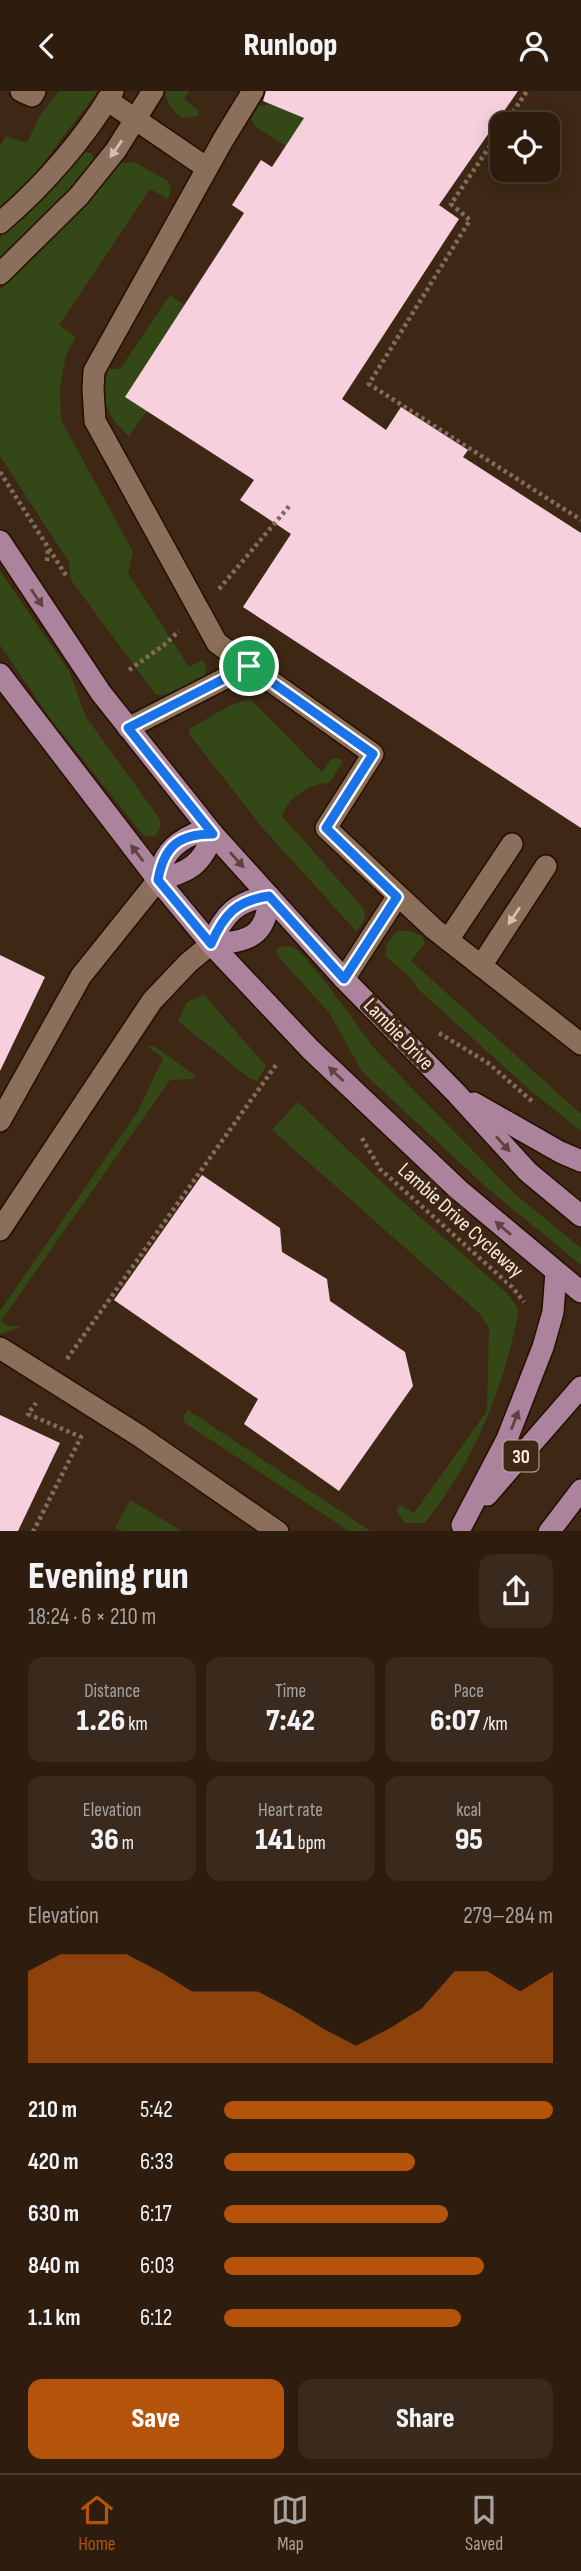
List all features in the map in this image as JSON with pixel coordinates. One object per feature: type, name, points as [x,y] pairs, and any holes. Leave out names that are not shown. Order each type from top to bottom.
[{"type":"main road","name":"Lambie Drive","points":[[0,541],[101,693],[213,834],[344,979],[528,1171],[581,1216]]},
{"type":"main road","points":[[0,674],[158,880],[211,944],[311,1050],[459,1190],[581,1291]]},
{"type":"main road","points":[[158,880],[181,874],[195,865],[206,852],[213,834]]},
{"type":"main road","points":[[269,896],[268,916],[260,929],[249,939],[211,944],[218,928],[236,907],[249,899],[269,896]]},
{"type":"main road","points":[[457,1094],[581,1161]]},
{"type":"main road","points":[[459,1528],[507,1439],[543,1347],[553,1312],[556,1272]]},
{"type":"main road","name":"30","points":[[459,1528],[581,1387]]},
{"type":"main road","points":[[549,1531],[581,1490]]},
{"type":"lane","points":[[21,91],[32,96],[35,91]]},
{"type":"lane","points":[[0,274],[79,196],[116,150],[153,91]]},
{"type":"lane","points":[[253,91],[94,371],[96,421],[216,643],[373,754],[326,828],[397,897],[581,1044]]},
{"type":"lane","points":[[0,223],[24,203],[74,146],[110,95],[135,119],[207,168]]},
{"type":"lane","points":[[128,728],[249,666]]},
{"type":"lane","points":[[448,940],[512,844]]},
{"type":"lane","points":[[481,966],[546,866]]},
{"type":"lane","points":[[0,1121],[80,976],[158,880]]},
{"type":"lane","points":[[344,979],[397,897]]},
{"type":"lane","points":[[0,1230],[152,1001],[188,963],[211,944]]},
{"type":"lane","points":[[0,1348],[138,1435],[278,1531]]},
{"type":"path","points":[[513,112],[527,91]]},
{"type":"path","points":[[490,147],[451,204],[470,220],[369,384],[581,520]]},
{"type":"path","points":[[1,474],[67,577]]},
{"type":"path","points":[[33,1531],[81,1437],[28,1414],[276,1065]]},
{"type":"path","name":"Lambie Drive Cycleway","points":[[380,1169],[512,1287],[523,1298],[527,1310]]},
{"type":"green space","points":[[59,91],[98,91],[37,171],[0,209],[0,147],[5,136],[27,143],[40,115]]},
{"type":"green space","points":[[166,91],[189,91],[184,99],[199,111],[198,116],[182,118],[170,106]]},
{"type":"green space","points":[[272,104],[304,118],[286,146],[256,127],[251,119],[259,106]]},
{"type":"green space","points":[[80,152],[91,153],[94,159],[84,173],[50,211],[0,258],[0,237]]},
{"type":"green space","points":[[134,162],[168,181],[171,189],[168,199],[150,189],[59,325],[76,337],[66,355],[60,389],[61,420],[133,552],[128,573],[189,667],[203,660],[205,678],[183,694],[156,695],[71,580],[69,562],[0,456],[0,290],[117,164]]},
{"type":"green space","points":[[170,295],[185,305],[125,397],[147,411],[129,436],[110,414],[104,388],[106,378],[109,369],[120,369]]},
{"type":"green space","points":[[0,571],[69,671],[86,717],[159,818],[161,825],[155,837],[143,835],[50,718],[0,645]]},
{"type":"green space","points":[[250,699],[322,772],[331,759],[339,758],[343,762],[329,783],[300,793],[289,803],[282,816],[364,909],[365,919],[356,931],[260,825],[190,735],[189,729],[231,705]]},
{"type":"green space","points":[[397,931],[409,931],[422,936],[425,943],[411,961],[581,1114],[581,1131],[531,1091],[385,956],[387,944]]},
{"type":"green space","points":[[280,946],[293,947],[302,954],[373,1047],[406,1082],[515,1194],[581,1248],[581,1265],[485,1186],[361,1070],[330,1014],[279,957],[276,951]]},
{"type":"green space","points":[[204,995],[266,1066],[257,1081],[249,1078],[178,1021],[187,1002]]},
{"type":"green space","points":[[147,1046],[154,1046],[196,1076],[194,1079],[170,1080],[1,1321],[6,1325],[21,1327],[0,1334],[0,1311],[138,1111],[163,1058]]},
{"type":"green space","points":[[298,1102],[396,1196],[508,1294],[519,1310],[505,1368],[485,1422],[459,1474],[425,1523],[405,1523],[396,1510],[400,1505],[414,1513],[487,1411],[489,1328],[480,1314],[272,1130]]},
{"type":"green space","points":[[188,1410],[370,1531],[349,1531],[185,1423],[183,1417]]},
{"type":"green space","points":[[130,1500],[182,1531],[122,1531],[115,1528]]},
{"type":"building","points":[[266,91],[518,91],[503,112],[490,112],[490,131],[439,205],[459,219],[342,399],[386,430],[401,407],[468,450],[463,457],[581,533],[581,828],[243,607],[291,534],[240,500],[254,480],[125,397],[244,213],[232,205],[261,160],[272,167],[304,118],[263,101]]},
{"type":"building","points":[[0,955],[45,977],[0,1071]]},
{"type":"building","points":[[202,1175],[280,1228],[282,1252],[327,1279],[330,1301],[405,1352],[413,1386],[339,1491],[244,1424],[258,1399],[114,1300]]},
{"type":"building","points":[[0,1415],[60,1443],[18,1531],[0,1531]]},
{"type":"route","points":[[249,666],[373,754],[326,828],[397,897],[344,979],[269,896],[249,899],[236,907],[218,928],[211,944],[158,880],[161,864],[168,851],[179,841],[194,834],[213,834],[128,728],[249,666]]}]
